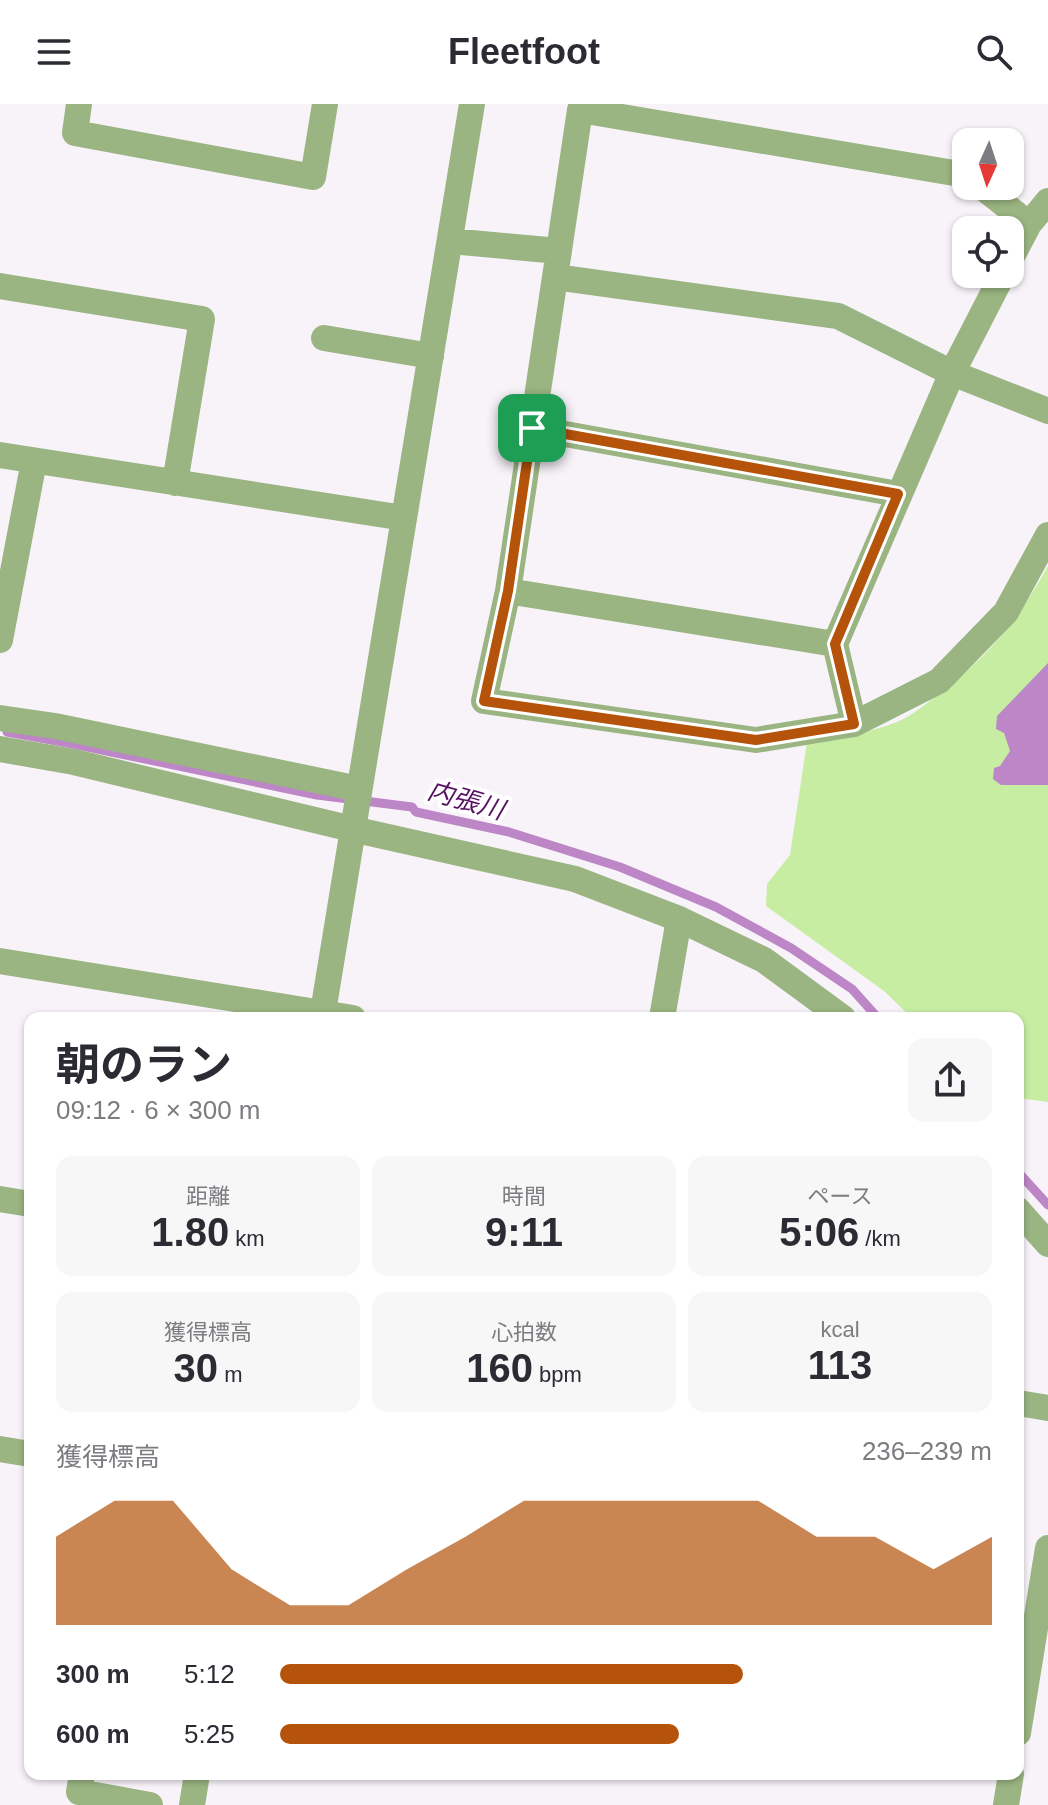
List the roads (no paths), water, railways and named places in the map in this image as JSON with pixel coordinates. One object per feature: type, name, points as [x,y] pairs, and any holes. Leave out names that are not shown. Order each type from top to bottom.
[{"type":"street","points":[[79,104],[75,133],[313,177],[325,104]]},
{"type":"street","points":[[323,1012],[472,104]]},
{"type":"street","points":[[952,173],[581,107],[508,591],[484,701],[756,740],[854,724],[939,681],[1006,612],[1048,535]]},
{"type":"street","points":[[999,200],[1029,224]]},
{"type":"street","points":[[1024,233],[1048,201]]},
{"type":"street","points":[[450,241],[838,316],[952,373],[1048,411]]},
{"type":"street","points":[[0,286],[202,319],[175,483]]},
{"type":"street","points":[[854,724],[835,644],[952,373],[996,288]]},
{"type":"street","points":[[324,338],[431,356]]},
{"type":"street","points":[[532,428],[898,494]]},
{"type":"street","points":[[0,455],[404,518]]},
{"type":"street","points":[[0,640],[34,461]]},
{"type":"street","points":[[508,591],[835,644]]},
{"type":"street","points":[[0,718],[55,726],[359,790]]},
{"type":"street","points":[[0,749],[74,762],[353,824],[575,879],[679,919],[764,960],[835,1012]]},
{"type":"street","points":[[663,1012],[679,919]]},
{"type":"street","points":[[0,961],[299,1012]]},
{"type":"street","points":[[0,1199],[24,1203]]},
{"type":"street","points":[[1024,1217],[1048,1244]]},
{"type":"street","points":[[1024,1404],[1048,1408]]},
{"type":"street","points":[[0,1449],[24,1453]]},
{"type":"street","points":[[1024,1691],[1048,1548]]},
{"type":"street","points":[[81,1780],[79,1792],[150,1805]]},
{"type":"street","points":[[192,1805],[196,1780]]},
{"type":"street","points":[[1006,1805],[1010,1780]]},
{"type":"waterway","name":"内張川","points":[[7,732],[317,795],[412,807],[416,812],[509,832],[620,867],[716,907],[791,948],[852,989],[873,1012]]},
{"type":"waterway","name":"内張川","points":[[1024,1179],[1048,1205]]}]
